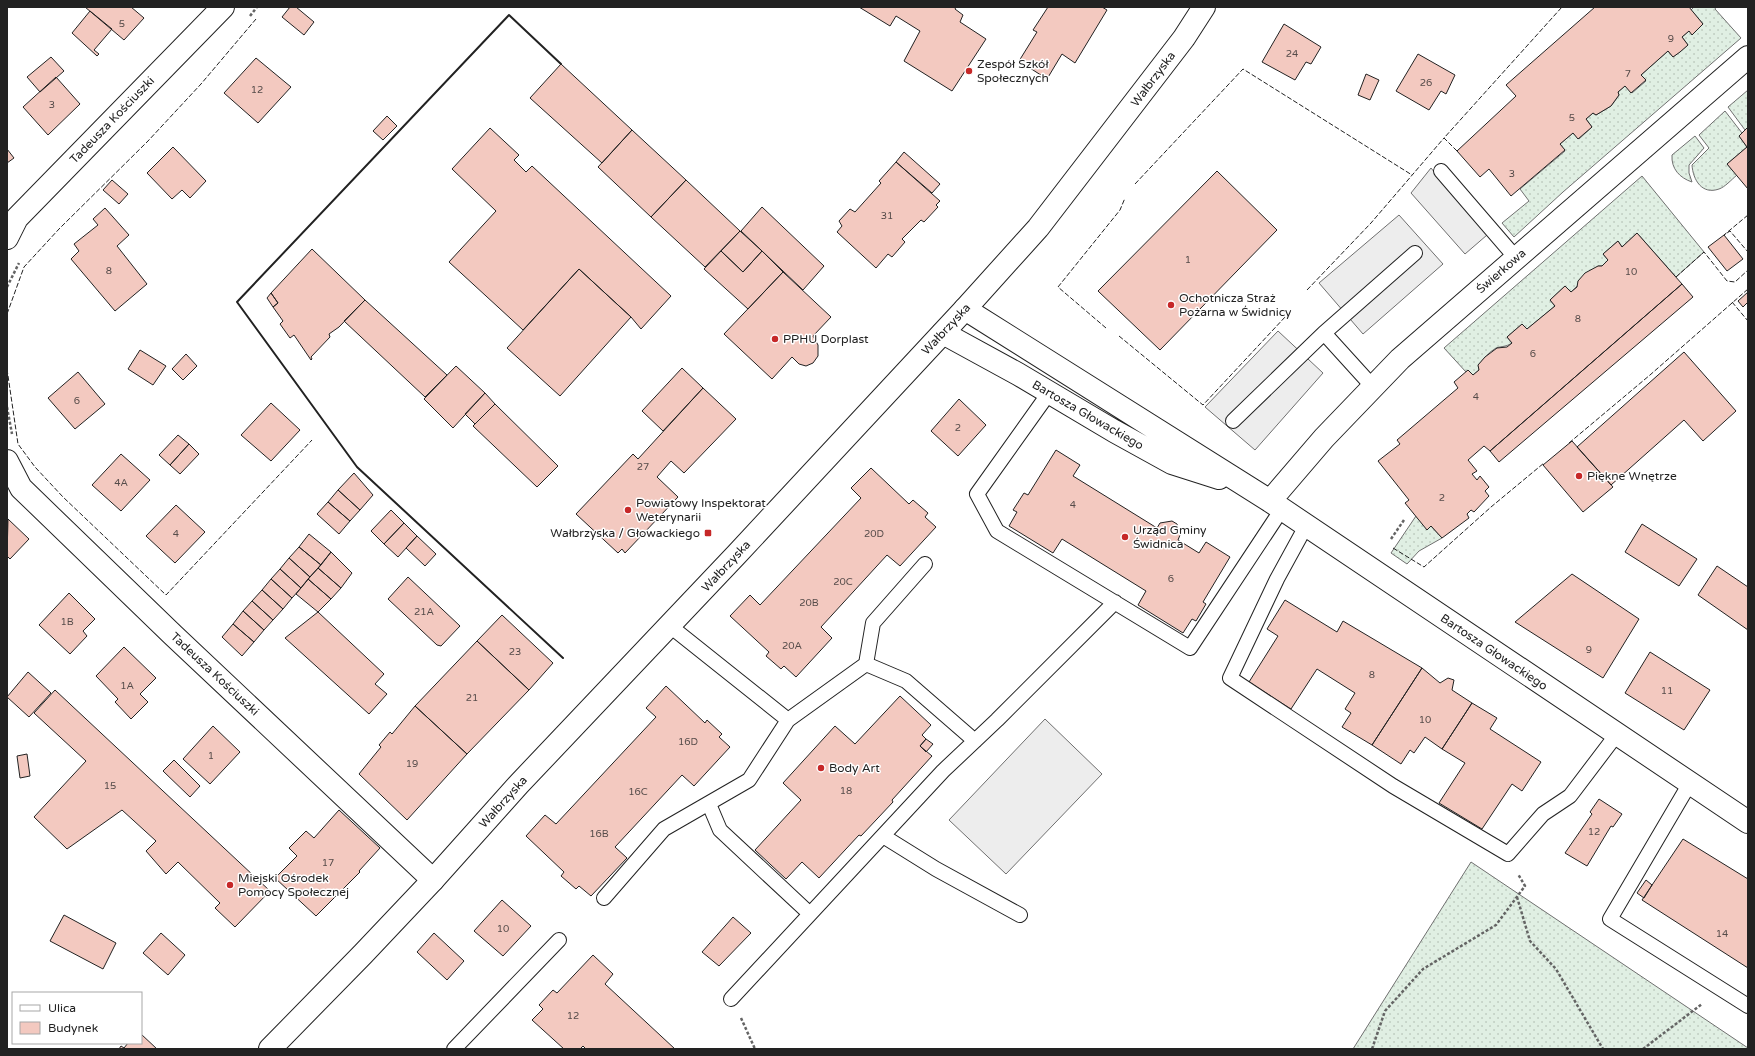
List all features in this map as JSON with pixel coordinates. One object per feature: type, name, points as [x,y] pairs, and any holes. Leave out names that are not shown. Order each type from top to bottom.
[{"type":"street","name":"Tadeusza Kościuszki","points":[[7,238],[17,218],[223,7]]},
{"type":"street","name":"Wałbrzyska","points":[[270,1049],[434,880],[518,784],[670,626],[965,309],[1048,215],[1184,38],[1204,7]]},
{"type":"street","name":"Świerkowa","points":[[1276,505],[1324,438],[1400,359],[1748,57]]},
{"type":"street","name":"Bartosza Głowackiego","points":[[965,309],[1276,505],[1748,822]]},
{"type":"street","name":"Bartosza Głowackiego","points":[[943,332],[1172,463],[1215,478],[1240,482]]},
{"type":"street","name":"Tadeusza Kościuszki","points":[[7,461],[21,488],[173,635],[434,880]]},
{"type":"lane","points":[[1441,171],[1516,258]]},
{"type":"lane","points":[[1233,421],[1324,333],[1415,253]]},
{"type":"lane","points":[[1324,333],[1373,387]]},
{"type":"lane","points":[[1049,393],[977,494],[997,531],[1190,648],[1276,505]]},
{"type":"lane","points":[[1306,526],[1277,579],[1230,678],[1393,786],[1508,854],[1543,814],[1570,796],[1617,734]]},
{"type":"lane","points":[[604,898],[664,829],[749,780],[788,720],[866,664],[873,623],[925,564]]},
{"type":"lane","points":[[731,999],[944,771],[1115,602]]},
{"type":"lane","points":[[670,626],[788,720]]},
{"type":"lane","points":[[866,664],[906,681],[975,741]]},
{"type":"lane","points":[[1690,783],[1610,919],[1748,1006]]},
{"type":"lane","points":[[709,804],[720,830],[810,914]]},
{"type":"lane","points":[[883,836],[936,869],[1020,915]]},
{"type":"lane","points":[[454,1049],[560,940]]},
{"type":"path","points":[[1391,539],[1404,520]]},
{"type":"path","points":[[1372,1049],[1385,1012],[1423,969],[1496,926],[1525,886],[1508,854]]},
{"type":"path","points":[[1517,897],[1530,941],[1556,969],[1603,1049]]},
{"type":"path","points":[[1643,1049],[1703,1004],[1717,986]]},
{"type":"path","points":[[731,999],[755,1049]]},
{"type":"green space","points":[[1694,7],[1716,7],[1715,9],[1741,38],[1563,192],[1514,237],[1502,223],[1529,201],[1520,189],[1565,151],[1560,144],[1573,133],[1579,139],[1592,127],[1586,119],[1593,113],[1596,115],[1611,106],[1619,95],[1618,92],[1625,86],[1632,93],[1646,81],[1641,75],[1668,51],[1673,57],[1688,45],[1682,37],[1689,31],[1692,34],[1703,24],[1691,10]]},
{"type":"green space","points":[[1748,90],[1748,127],[1745,130],[1728,107]]},
{"type":"green space","points":[[1725,111],[1742,133],[1739,136],[1747,147],[1727,164],[1737,175],[1721,188],[1708,190],[1703,188],[1696,181],[1692,165],[1709,148],[1699,135]]},
{"type":"green space","points":[[1695,136],[1704,148],[1689,165],[1689,173],[1692,182],[1677,172],[1673,165],[1672,155]]},
{"type":"green space","points":[[1642,176],[1704,252],[1676,277],[1637,233],[1622,247],[1618,241],[1603,254],[1608,260],[1602,266],[1598,266],[1571,292],[1565,286],[1550,300],[1555,306],[1527,329],[1521,325],[1507,337],[1512,343],[1496,348],[1491,352],[1484,358],[1479,365],[1479,370],[1473,375],[1468,370],[1466,372],[1444,348]]},
{"type":"green space","points":[[1416,516],[1427,529],[1431,526],[1442,538],[1419,551],[1407,564],[1391,553]]},
{"type":"green space","points":[[1471,862],[1748,1048],[1748,1049],[1353,1049]]},
{"type":"shaded area","points":[[1431,168],[1487,235],[1465,254],[1411,193]]},
{"type":"shaded area","points":[[1399,215],[1443,264],[1363,334],[1319,283]]},
{"type":"shaded area","points":[[1278,331],[1323,373],[1255,450],[1205,407]]},
{"type":"shaded area","points":[[1045,719],[1102,774],[1006,874],[949,820]]},
{"type":"building","points":[[85,7],[131,7],[144,18],[124,40]]},
{"type":"building","points":[[290,7],[296,7],[314,22],[304,35],[282,17]]},
{"type":"building","name":"Zespół Szkół Społecznych","points":[[859,7],[956,7],[955,9],[963,15],[960,22],[986,39],[952,91],[904,61],[920,31],[896,16],[890,26]]},
{"type":"building","name":"Zespół Szkół Społecznych","points":[[1048,7],[1102,7],[1107,10],[1075,63],[1062,54],[1047,79],[1019,61],[1037,32],[1033,30]]},
{"type":"building","points":[[1595,7],[1689,7],[1703,24],[1692,35],[1689,31],[1682,37],[1688,45],[1680,52],[1673,57],[1668,51],[1641,75],[1646,80],[1631,93],[1625,86],[1618,92],[1619,95],[1611,106],[1596,115],[1593,113],[1586,119],[1592,127],[1578,139],[1573,133],[1560,144],[1565,150],[1511,196],[1489,169],[1480,177],[1457,151],[1516,96],[1506,85]]},
{"type":"building","points":[[90,11],[112,29],[94,50],[99,54],[97,56],[72,33]]},
{"type":"building","points":[[1284,24],[1321,47],[1311,64],[1306,62],[1295,80],[1262,62]]},
{"type":"building","points":[[1418,54],[1455,75],[1446,94],[1441,91],[1429,110],[1396,91]]},
{"type":"building","points":[[51,57],[64,71],[40,92],[27,77]]},
{"type":"building","points":[[256,58],[291,87],[258,123],[224,93]]},
{"type":"building","points":[[561,64],[632,130],[602,163],[530,98]]},
{"type":"building","points":[[1366,74],[1379,80],[1370,100],[1358,95]]},
{"type":"building","points":[[56,77],[80,104],[48,135],[23,107]]},
{"type":"building","points":[[387,116],[397,126],[383,140],[373,131]]},
{"type":"building","points":[[1748,127],[1748,189],[1727,164],[1747,147],[1739,136]]},
{"type":"building","points":[[490,128],[519,155],[514,160],[526,172],[532,166],[671,296],[641,329],[631,317],[579,269],[523,330],[449,262],[496,211],[452,169]]},
{"type":"building","points":[[632,130],[686,180],[651,217],[598,167]]},
{"type":"building","points":[[173,147],[206,181],[190,198],[182,190],[172,199],[147,173]]},
{"type":"building","points":[[7,149],[14,158],[7,163]]},
{"type":"building","points":[[904,152],[940,184],[932,193],[896,162]]},
{"type":"building","points":[[896,162],[940,201],[936,205],[938,207],[924,222],[921,220],[902,239],[905,242],[892,257],[888,254],[876,268],[837,232],[842,226],[839,221],[850,209],[855,212],[881,183],[879,181]]},
{"type":"building","points":[[1217,171],[1277,230],[1160,350],[1098,291]]},
{"type":"building","points":[[112,180],[128,194],[119,204],[103,190]]},
{"type":"building","points":[[686,180],[740,231],[705,267],[651,217]]},
{"type":"building","points":[[762,207],[824,266],[803,290],[741,231]]},
{"type":"building","points":[[105,208],[129,235],[117,246],[147,284],[115,311],[71,259],[79,251],[74,244],[98,225],[93,219]]},
{"type":"building","points":[[740,231],[762,251],[743,272],[721,251]]},
{"type":"building","points":[[1637,233],[1682,284],[1490,451],[1484,446],[1468,460],[1477,471],[1472,474],[1477,480],[1480,476],[1489,487],[1485,491],[1489,496],[1474,512],[1471,510],[1467,514],[1469,518],[1442,538],[1431,526],[1427,530],[1405,503],[1409,500],[1378,461],[1400,444],[1397,440],[1458,388],[1454,382],[1468,370],[1473,375],[1479,370],[1478,365],[1485,357],[1497,348],[1507,347],[1512,343],[1507,337],[1522,324],[1527,329],[1555,306],[1550,300],[1565,286],[1571,292],[1577,287],[1578,281],[1585,273],[1598,266],[1602,266],[1608,260],[1603,254],[1618,241],[1622,247]]},
{"type":"building","points":[[1724,235],[1743,259],[1727,271],[1708,247]]},
{"type":"building","points":[[312,249],[365,300],[339,327],[329,334],[330,337],[311,357],[311,360],[294,335],[290,338],[280,324],[283,321],[273,307],[278,303],[271,293]]},
{"type":"building","points":[[721,251],[743,272],[762,251],[783,272],[748,309],[704,269]]},
{"type":"building","points":[[579,269],[631,317],[560,396],[507,348]]},
{"type":"building","points":[[783,272],[831,317],[813,336],[818,345],[818,356],[813,363],[806,366],[799,364],[792,357],[772,379],[724,334]]},
{"type":"building","points":[[1682,284],[1693,297],[1499,462],[1490,451]]},
{"type":"building","points":[[1748,292],[1748,302],[1743,307],[1738,301]]},
{"type":"building","points":[[271,293],[278,303],[273,307],[267,298]]},
{"type":"building","points":[[365,300],[447,375],[425,397],[344,321]]},
{"type":"building","points":[[140,350],[166,366],[153,385],[128,369]]},
{"type":"building","points":[[1684,352],[1736,411],[1703,441],[1684,420],[1611,485],[1577,447]]},
{"type":"building","points":[[186,354],[197,366],[183,380],[172,369]]},
{"type":"building","points":[[456,366],[485,393],[453,428],[424,399]]},
{"type":"building","points":[[682,368],[703,388],[663,431],[642,411]]},
{"type":"building","points":[[78,372],[105,404],[75,429],[48,398]]},
{"type":"building","points":[[703,388],[736,419],[684,473],[671,461],[657,477],[678,497],[625,553],[622,549],[618,553],[576,514],[633,454],[638,459]]},
{"type":"building","points":[[485,393],[495,404],[475,424],[465,414]]},
{"type":"building","points":[[959,399],[986,425],[958,456],[931,431]]},
{"type":"building","points":[[271,403],[300,430],[271,461],[241,435]]},
{"type":"building","points":[[495,404],[558,466],[537,487],[473,426]]},
{"type":"building","points":[[178,435],[189,444],[170,465],[159,455]]},
{"type":"building","points":[[1572,441],[1613,487],[1583,512],[1543,465]]},
{"type":"building","points":[[189,444],[199,454],[180,474],[170,465]]},
{"type":"building","points":[[1056,450],[1080,465],[1073,476],[1157,528],[1160,523],[1172,521],[1177,524],[1180,535],[1178,540],[1199,553],[1206,542],[1230,557],[1203,602],[1206,604],[1196,621],[1192,619],[1183,633],[1138,605],[1146,591],[1062,539],[1053,553],[1009,526],[1017,512],[1013,510],[1024,493],[1028,495]]},
{"type":"building","points":[[121,454],[150,480],[121,511],[92,485]]},
{"type":"building","points":[[871,468],[909,504],[913,500],[928,513],[925,517],[936,527],[900,566],[887,555],[821,627],[832,638],[796,677],[784,666],[781,669],[766,656],[769,652],[730,616],[750,595],[760,605],[861,498],[851,488]]},
{"type":"building","points":[[354,473],[373,495],[360,510],[338,490]]},
{"type":"building","points":[[338,490],[360,510],[350,521],[328,502]]},
{"type":"building","points":[[328,502],[350,521],[339,534],[317,514]]},
{"type":"building","points":[[176,505],[205,532],[175,563],[146,536]]},
{"type":"building","points":[[391,510],[404,523],[384,544],[371,531]]},
{"type":"building","points":[[8,519],[29,539],[10,559],[7,556]]},
{"type":"building","points":[[404,523],[417,536],[398,557],[384,544]]},
{"type":"building","points":[[1642,524],[1697,559],[1679,586],[1625,552]]},
{"type":"building","points":[[309,534],[331,552],[321,565],[299,547]]},
{"type":"building","points":[[417,536],[436,554],[425,566],[406,548]]},
{"type":"building","points":[[299,547],[321,565],[310,577],[289,558]]},
{"type":"building","points":[[331,552],[352,573],[341,588],[318,568]]},
{"type":"building","points":[[289,558],[310,577],[301,588],[280,569]]},
{"type":"building","points":[[1717,566],[1748,587],[1748,630],[1698,595]]},
{"type":"building","points":[[318,568],[341,588],[331,599],[308,579]]},
{"type":"building","points":[[280,569],[301,588],[292,598],[271,579]]},
{"type":"building","points":[[1572,574],[1639,619],[1603,678],[1515,622]]},
{"type":"building","points":[[408,577],[460,626],[441,646],[437,645],[388,599]]},
{"type":"building","points":[[271,579],[292,598],[283,609],[262,590]]},
{"type":"building","points":[[308,579],[331,599],[318,612],[296,594]]},
{"type":"building","points":[[262,590],[283,609],[273,620],[252,601]]},
{"type":"building","points":[[69,593],[95,619],[83,631],[87,636],[70,654],[39,625]]},
{"type":"building","points":[[1285,600],[1337,632],[1343,621],[1422,668],[1372,745],[1342,727],[1351,713],[1345,709],[1355,693],[1317,669],[1291,709],[1249,682],[1278,636],[1267,629]]},
{"type":"building","points":[[252,601],[273,620],[264,630],[243,611]]},
{"type":"building","points":[[243,611],[264,630],[254,642],[233,624]]},
{"type":"building","points":[[318,612],[384,674],[375,684],[387,694],[369,714],[285,638]]},
{"type":"building","points":[[502,615],[553,663],[529,690],[477,641]]},
{"type":"building","points":[[233,624],[254,642],[242,656],[222,637]]},
{"type":"building","points":[[477,641],[529,690],[467,754],[415,706]]},
{"type":"building","points":[[124,647],[156,678],[140,694],[148,702],[131,719],[115,702],[118,699],[96,676]]},
{"type":"building","points":[[1650,652],[1710,690],[1684,730],[1625,693]]},
{"type":"building","points":[[1422,668],[1440,683],[1448,678],[1454,680],[1452,690],[1472,703],[1442,749],[1425,737],[1414,753],[1410,750],[1401,764],[1372,745]]},
{"type":"building","points":[[28,672],[51,693],[29,717],[7,697]]},
{"type":"building","points":[[666,686],[705,723],[707,720],[722,734],[719,737],[730,747],[694,786],[682,775],[615,847],[627,858],[591,896],[579,886],[576,889],[561,876],[564,872],[526,836],[545,815],[556,824],[656,717],[646,708]]},
{"type":"building","points":[[55,690],[270,891],[235,927],[215,908],[220,903],[178,862],[166,874],[146,851],[156,841],[122,810],[67,849],[34,817],[86,761],[34,713]]},
{"type":"building","points":[[900,696],[931,725],[922,735],[926,739],[920,746],[932,756],[892,800],[893,802],[861,836],[859,835],[819,878],[802,862],[786,879],[755,850],[801,800],[783,783],[835,726],[855,744]]},
{"type":"building","points":[[1472,703],[1497,718],[1490,729],[1541,762],[1522,791],[1512,784],[1482,829],[1439,803],[1465,763],[1442,749]]},
{"type":"building","points":[[415,706],[467,754],[407,820],[359,774],[381,747],[379,745],[390,732],[392,734]]},
{"type":"building","points":[[213,726],[240,752],[210,784],[183,759]]},
{"type":"building","points":[[926,739],[933,744],[926,752],[920,746]]},
{"type":"building","points":[[27,754],[30,776],[20,778],[17,756]]},
{"type":"building","points":[[174,760],[200,786],[190,797],[163,771]]},
{"type":"building","points":[[1599,799],[1622,814],[1613,827],[1611,826],[1587,866],[1565,853],[1592,814],[1590,812]]},
{"type":"building","points":[[339,810],[380,848],[359,871],[360,872],[316,916],[275,878],[297,856],[289,848],[306,831],[314,838]]},
{"type":"building","points":[[1683,839],[1748,879],[1748,968],[1642,900]]},
{"type":"building","points":[[1646,880],[1652,885],[1644,898],[1637,893]]},
{"type":"building","points":[[502,900],[531,926],[503,956],[474,931]]},
{"type":"building","points":[[64,915],[116,943],[103,969],[50,941]]},
{"type":"building","points":[[733,917],[751,933],[719,966],[702,952]]},
{"type":"building","points":[[161,933],[185,955],[168,975],[143,953]]},
{"type":"building","points":[[434,933],[464,961],[447,980],[417,952]]},
{"type":"building","points":[[593,955],[613,974],[605,984],[675,1049],[586,1049],[583,1046],[580,1049],[564,1049],[532,1020],[543,1009],[539,1005],[553,990],[557,993]]},
{"type":"building","points":[[142,1035],[157,1049],[119,1049],[121,1046],[124,1048],[127,1044],[142,1044]]},
{"type":"fence","points":[[1457,151],[1444,138],[1562,7]]},
{"type":"fence","points":[[7,314],[24,267],[59,229],[148,141],[201,84],[256,19]]},
{"type":"fence","points":[[1135,184],[1243,69],[1412,175]]},
{"type":"fence","points":[[1307,290],[1371,223],[1444,138]]},
{"type":"fence","points":[[1106,328],[1058,287],[1120,210],[1125,198]]},
{"type":"fence","points":[[1748,215],[1724,235],[1730,231],[1748,252]]},
{"type":"fence","points":[[1676,277],[1704,252],[1727,281],[1735,282],[1748,270]]},
{"type":"fence","points":[[1569,443],[1650,375],[1748,289]]},
{"type":"fence","points":[[1732,302],[1748,321]]},
{"type":"fence","points":[[1119,336],[1203,405],[1286,316]]},
{"type":"fence","points":[[7,369],[18,444],[35,467],[63,497],[166,595],[312,440]]},
{"type":"fence","points":[[1393,548],[1424,567],[1491,507],[1544,463]]},
{"type":"wall","points":[[561,64],[509,15],[237,302],[357,467],[563,658]]},
{"type":"place","name":"Zespół Szkół Społecznych","points":[[969,71]]},
{"type":"place","name":"Ochotnicza Straż Pożarna w Świdnicy","points":[[1171,305]]},
{"type":"place","name":"PPHU Dorplast","points":[[775,339]]},
{"type":"place","name":"Piękne Wnętrze","points":[[1579,476]]},
{"type":"place","name":"Powiatowy Inspektorat Weterynarii","points":[[628,510]]},
{"type":"place","name":"Wałbrzyska / Głowackiego","points":[[708,533]]},
{"type":"place","name":"Urząd Gminy Świdnica","points":[[1125,537]]},
{"type":"place","name":"Body Art","points":[[821,768]]},
{"type":"place","name":"Miejski Ośrodek Pomocy Społecznej","points":[[230,885]]}]
